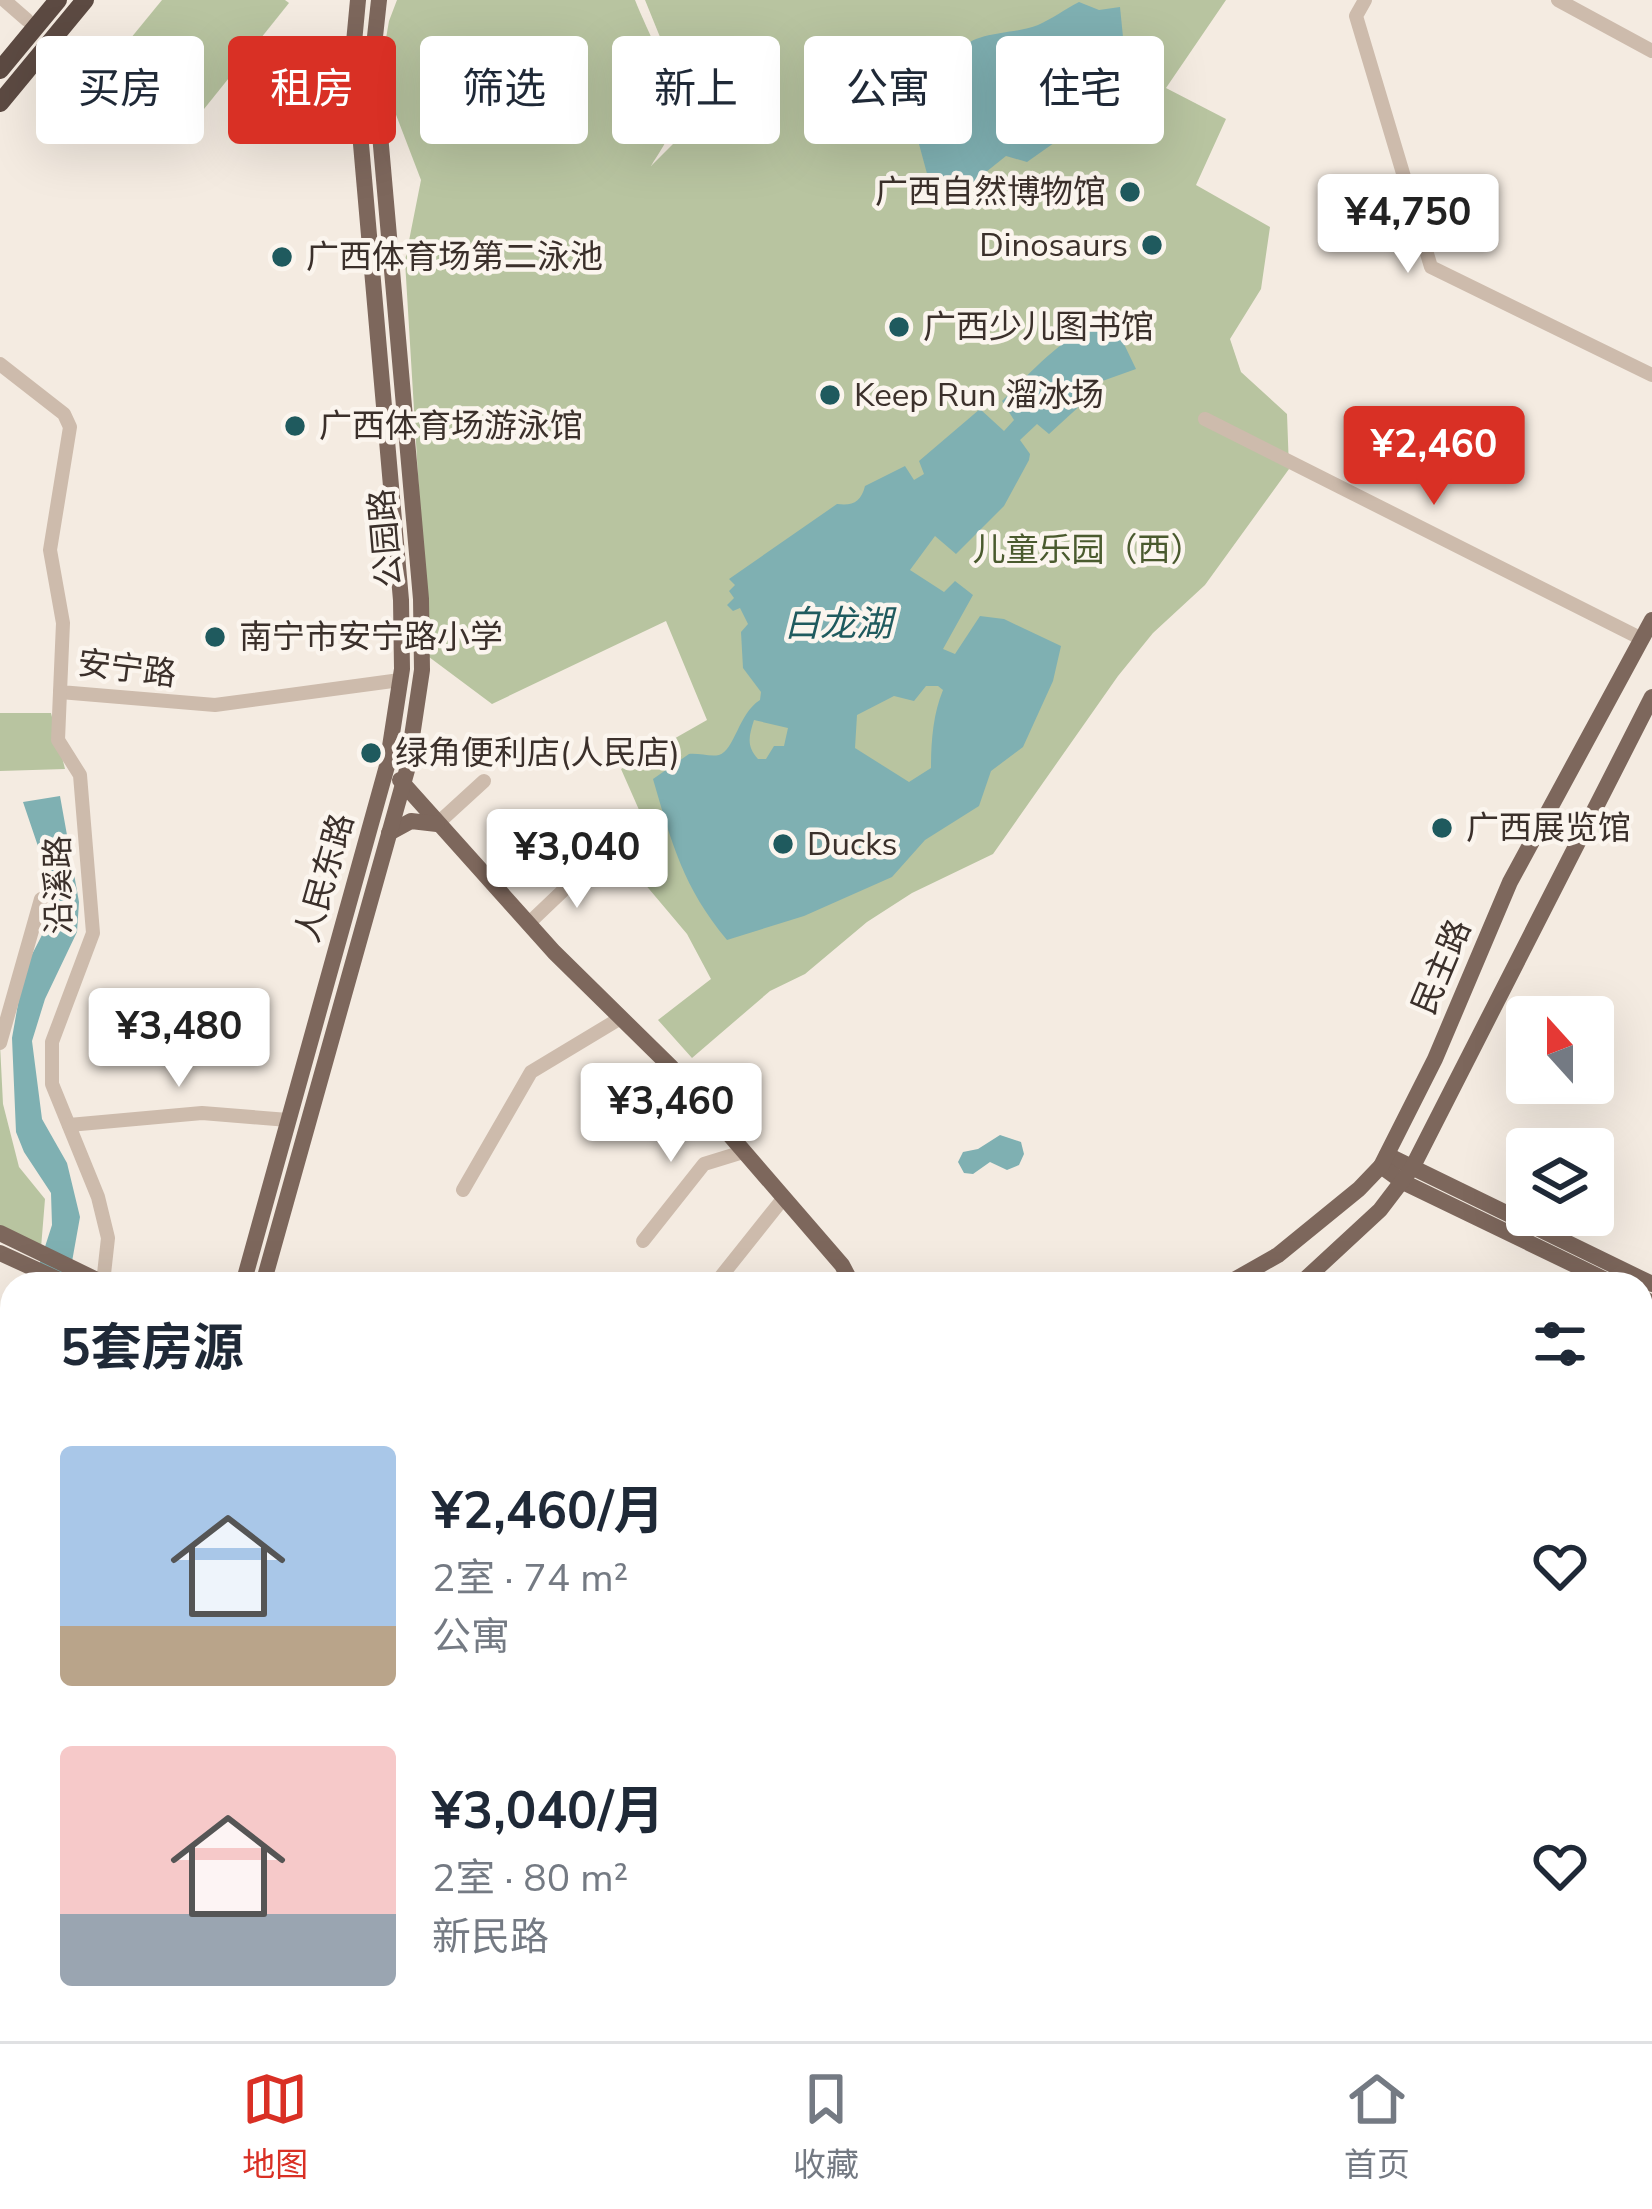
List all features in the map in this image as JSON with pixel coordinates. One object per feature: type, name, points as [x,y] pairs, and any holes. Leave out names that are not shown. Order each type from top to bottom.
[{"type":"highway","points":[[0,93],[75,0]]},
{"type":"highway","points":[[0,103],[85,0]]},
{"type":"highway","points":[[0,54],[27,20],[51,3]]},
{"type":"highway","points":[[0,70],[51,3]]},
{"type":"main road","name":"公园路","points":[[358,0],[353,53],[401,600],[400,680],[387,766]]},
{"type":"main road","name":"公园路","points":[[379,0],[374,56],[421,599],[422,670],[403,784]]},
{"type":"main road","name":"民主路","points":[[1248,1272],[1278,1255],[1359,1190],[1384,1160],[1435,1060],[1510,882],[1652,620]]},
{"type":"main road","name":"民主路","points":[[1313,1272],[1380,1210],[1407,1175],[1652,697]]},
{"type":"main road","points":[[387,766],[528,924],[671,1067],[846,1272]]},
{"type":"main road","name":"人民东路","points":[[245,1272],[387,766]]},
{"type":"main road","name":"人民东路","points":[[265,1272],[403,784]]},
{"type":"main road","points":[[389,833],[411,821],[437,824]]},
{"type":"main road","points":[[1384,1160],[1591,1272]]},
{"type":"main road","points":[[1407,1175],[1625,1272]]},
{"type":"main road","points":[[6,1246],[75,1272]]},
{"type":"main road","points":[[6,1246],[48,1272]]},
{"type":"street","points":[[4,0],[27,20]]},
{"type":"street","points":[[1365,0],[1356,16],[1431,267],[1652,376]]},
{"type":"street","points":[[1558,0],[1652,51]]},
{"type":"street","name":"安宁路","points":[[0,364],[64,414],[70,427],[50,550],[63,623],[61,692],[215,705],[400,680]]},
{"type":"street","points":[[1205,419],[1642,639]]},
{"type":"street","name":"沿溪路","points":[[61,692],[58,740],[80,776],[93,932],[52,1042],[52,1084],[98,1197],[108,1238],[103,1272]]},
{"type":"street","points":[[437,824],[484,781]]},
{"type":"street","points":[[528,924],[593,862]]},
{"type":"street","points":[[0,1043],[41,899]]},
{"type":"street","points":[[463,1190],[531,1072],[619,1018]]},
{"type":"street","points":[[69,1125],[202,1113],[288,1120]]},
{"type":"street","points":[[643,1240],[704,1164],[743,1152]]},
{"type":"street","points":[[725,1272],[782,1200]]},
{"type":"green space","points":[[162,0],[289,3],[263,36],[228,36],[228,79],[204,109],[204,36],[133,36]]},
{"type":"green space","name":"儿童乐园（西）","points":[[397,0],[635,0],[651,36],[612,36],[612,144],[664,144],[651,166],[673,144],[780,144],[780,36],[660,36],[645,0],[1226,0],[1166,88],[1226,119],[1196,185],[1270,227],[1261,289],[1230,339],[1241,372],[1287,414],[1289,469],[1205,585],[1153,633],[1118,676],[993,854],[912,893],[867,922],[805,974],[770,991],[692,1058],[658,1020],[711,979],[687,934],[644,883],[662,862],[621,769],[707,720],[666,621],[492,704],[429,657],[405,261],[421,180],[396,115],[396,36],[386,36]]},
{"type":"green space","points":[[0,713],[51,713],[65,769],[0,771]]},
{"type":"green space","points":[[0,1044],[3,1104],[19,1167],[45,1199],[41,1248],[0,1229]]},
{"type":"water","points":[[1079,2],[1099,10],[1120,7],[1123,36],[996,36],[996,144],[1052,144],[1027,162],[1006,156],[971,193],[946,181],[929,181],[919,144],[972,144],[972,41],[1038,25]]},
{"type":"water","name":"白龙湖","points":[[1102,324],[1123,342],[1136,369],[1094,384],[1095,392],[1049,434],[1037,424],[1020,440],[1029,460],[1004,506],[956,554],[935,536],[910,570],[944,592],[955,581],[973,595],[943,649],[955,654],[980,616],[1004,619],[1061,646],[1053,681],[1023,747],[991,771],[979,806],[925,840],[892,877],[804,916],[727,940],[689,883],[653,779],[689,754],[724,752],[760,700],[761,692],[743,668],[741,632],[748,624],[740,608],[733,611],[727,605],[734,598],[729,591],[735,585],[729,579],[837,504],[856,502],[865,486],[905,466],[914,480],[924,474],[919,461],[980,409],[1004,431],[1014,420],[1002,401],[1049,355]],"holes":[[[926,686],[943,690],[933,728],[931,768],[909,782],[855,748],[857,715],[894,696],[914,701]],[[754,720],[788,728],[784,746],[774,746],[766,759],[758,759],[750,745]]]},
{"type":"water","points":[[60,796],[79,902],[77,932],[45,999],[32,1041],[42,1119],[67,1163],[80,1217],[70,1272],[37,1272],[52,1225],[51,1193],[16,1132],[12,1038],[24,970],[42,935],[50,899],[23,802]]},
{"type":"water","points":[[1000,1135],[1021,1142],[1024,1154],[1019,1165],[1007,1170],[990,1162],[973,1174],[964,1173],[958,1162],[963,1152]]},
{"type":"place","name":"广西自然博物馆","points":[[1130,192]]},
{"type":"place","name":"Dinosaurs","points":[[1152,245]]},
{"type":"place","name":"广西体育场第二泳池","points":[[282,257]]},
{"type":"place","name":"广西少儿图书馆","points":[[899,327]]},
{"type":"place","name":"Keep Run 溜冰场","points":[[830,395]]},
{"type":"place","name":"广西体育场游泳馆","points":[[295,426]]},
{"type":"place","name":"南宁市安宁路小学","points":[[215,637]]},
{"type":"place","name":"绿角便利店(人民店)","points":[[371,753]]},
{"type":"place","name":"广西展览馆","points":[[1442,828]]},
{"type":"place","name":"Ducks","points":[[783,844]]}]
